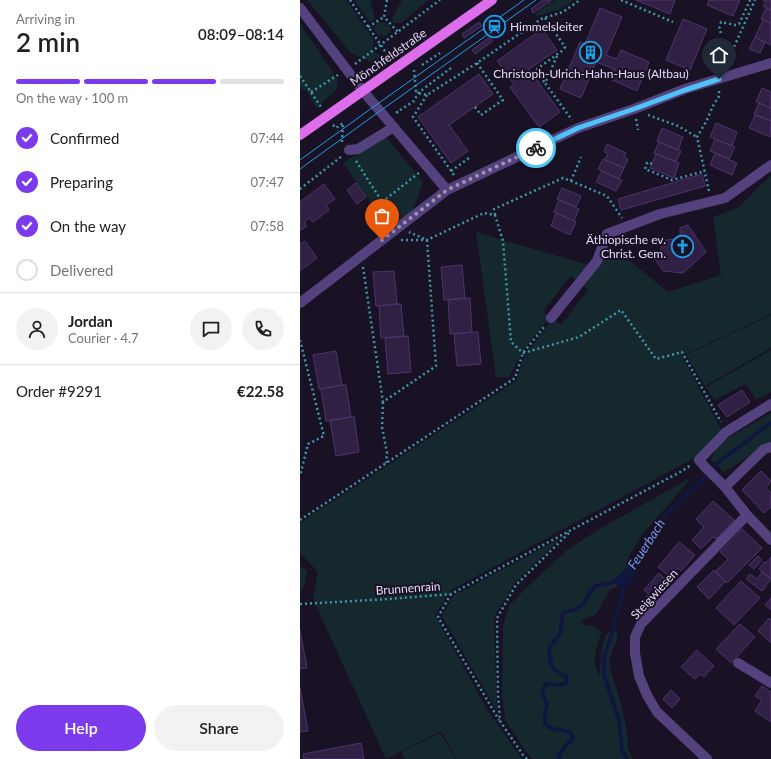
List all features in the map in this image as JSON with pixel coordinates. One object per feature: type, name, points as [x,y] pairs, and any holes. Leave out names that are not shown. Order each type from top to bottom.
[{"type":"main road","name":"Mönchfeldstraße","points":[[300,135],[492,0]]},
{"type":"street","points":[[300,8],[363,91],[447,190]]},
{"type":"street","points":[[300,303],[447,190],[578,128],[685,90],[771,63]]},
{"type":"street","points":[[348,145],[358,149],[394,127]]},
{"type":"street","points":[[551,318],[597,261],[607,234],[660,214],[726,198],[771,165]]},
{"type":"street","points":[[771,404],[726,432],[702,464],[722,484],[747,515],[771,540]]},
{"type":"street","points":[[722,484],[764,449],[771,447]]},
{"type":"street","name":"Steigwiesen","points":[[707,759],[656,712],[639,676],[635,653],[635,637],[641,624],[747,515]]},
{"type":"street","points":[[738,663],[771,683]]},
{"type":"path","points":[[350,0],[381,45],[440,0]]},
{"type":"path","points":[[368,27],[384,17],[387,0]]},
{"type":"path","points":[[448,167],[413,117],[427,95],[541,19],[563,12],[580,0]]},
{"type":"path","points":[[621,0],[673,22]]},
{"type":"path","points":[[742,29],[739,28],[739,24],[750,0]]},
{"type":"path","points":[[735,45],[755,0]]},
{"type":"path","points":[[384,17],[398,32]]},
{"type":"path","points":[[545,18],[565,47],[564,50],[536,70],[578,128]]},
{"type":"path","points":[[722,33],[719,29],[721,22],[734,25],[739,24]]},
{"type":"path","points":[[546,82],[557,55]]},
{"type":"path","points":[[475,107],[481,116],[503,100],[477,63]]},
{"type":"path","points":[[402,118],[397,112],[414,100],[418,93],[451,68]]},
{"type":"path","points":[[414,70],[416,91],[418,93]]},
{"type":"path","points":[[300,76],[336,128],[343,123],[342,144],[348,145],[342,157],[300,189]]},
{"type":"path","points":[[418,93],[427,95]]},
{"type":"path","points":[[712,202],[697,137],[713,106]]},
{"type":"path","points":[[657,118],[678,126],[697,137]]},
{"type":"path","points":[[571,181],[581,157]]},
{"type":"path","points":[[451,171],[470,158]]},
{"type":"path","points":[[652,164],[648,162],[645,169],[672,180],[705,171]]},
{"type":"path","points":[[427,240],[399,227],[382,202],[428,166]]},
{"type":"path","points":[[523,353],[511,342],[502,242],[494,209],[563,178],[607,196],[627,226]]},
{"type":"path","points":[[382,240],[427,240],[484,213],[495,215]]},
{"type":"path","points":[[383,402],[436,366],[427,240]]},
{"type":"path","points":[[361,257],[383,402],[382,427],[387,453],[386,463]]},
{"type":"path","points":[[523,353],[579,337],[621,310],[656,359],[682,352],[726,432]]},
{"type":"path","points":[[300,520],[514,378],[523,353],[551,318]]},
{"type":"path","points":[[300,340],[324,436],[308,444],[300,476]]},
{"type":"path","name":"Brunnenrain","points":[[300,604],[451,594],[682,471],[702,464]]},
{"type":"path","name":"Brunnenrain","points":[[527,759],[500,721],[497,618],[516,585],[573,529]]},
{"type":"path","points":[[451,594],[438,616],[500,721]]},
{"type":"green space","points":[[307,0],[346,0],[374,40],[372,48],[376,54],[382,54],[385,59],[375,64],[351,53]]},
{"type":"green space","points":[[354,0],[371,0],[374,21],[369,21]]},
{"type":"green space","points":[[402,0],[429,0],[401,23],[394,23],[392,18]]},
{"type":"green space","points":[[555,0],[574,0],[561,9],[537,16],[535,14]]},
{"type":"green space","points":[[380,22],[386,23],[390,27],[391,31],[385,36],[379,35],[374,29]]},
{"type":"green space","points":[[300,23],[338,80],[337,89],[316,108],[308,92],[300,88]]},
{"type":"green space","points":[[385,136],[423,182],[412,213],[390,231],[343,163]]},
{"type":"green space","points":[[771,175],[771,314],[682,356],[722,431],[696,457],[451,590],[435,615],[488,711],[522,759],[457,759],[441,731],[386,759],[313,599],[318,572],[300,553],[300,523],[516,381],[525,355],[553,319],[561,325],[588,290],[582,284],[603,258],[620,253],[668,292],[721,275],[713,217],[739,207]]},
{"type":"green space","points":[[476,232],[588,265],[577,281],[571,276],[543,311],[550,317],[522,352],[509,377],[496,377]]},
{"type":"green space","points":[[771,315],[771,348],[705,386],[686,355]]},
{"type":"green space","points":[[771,350],[771,392],[756,400],[746,384],[714,400],[706,387]]},
{"type":"green space","points":[[771,413],[771,443],[724,472],[711,460],[719,443]]},
{"type":"green space","points":[[692,477],[642,535],[629,556],[628,566],[614,582],[618,586],[610,590],[595,615],[581,620],[585,626],[592,625],[601,632],[595,654],[595,665],[600,675],[601,655],[604,639],[612,630],[618,631],[609,662],[627,730],[628,749],[633,759],[533,759],[526,752],[505,720],[502,693],[503,626],[509,606],[566,551],[601,528]]},
{"type":"green space","points":[[561,538],[514,584],[494,617],[497,711],[442,616],[453,596]]},
{"type":"green space","points":[[300,565],[307,571],[304,587],[300,592]]},
{"type":"green space","points":[[440,733],[456,759],[405,759],[401,752]]},
{"type":"water","points":[[651,536],[635,574],[629,584],[625,587],[618,586],[614,582],[615,578],[619,576]]},
{"type":"building","points":[[543,0],[551,1],[533,13],[531,9]]},
{"type":"building","points":[[636,0],[675,0],[670,14]]},
{"type":"building","points":[[709,0],[740,0],[733,16],[707,5]]},
{"type":"building","points":[[763,0],[771,0],[771,10],[763,6],[766,1]]},
{"type":"building","name":"Christoph-Ulrich-Hahn-Haus (Altbau)","points":[[600,8],[622,17],[606,55],[617,59],[621,50],[649,62],[637,91],[610,79],[614,69],[596,62],[581,98],[560,89],[580,42],[585,44]]},
{"type":"building","points":[[766,8],[771,10],[771,23],[761,19]]},
{"type":"building","points":[[683,19],[707,29],[690,70],[666,60]]},
{"type":"building","points":[[763,20],[771,23],[771,45],[755,37]]},
{"type":"building","points":[[479,22],[482,26],[464,38],[462,34]]},
{"type":"building","points":[[542,29],[557,50],[529,69],[560,112],[539,127],[510,87],[514,84],[497,61]]},
{"type":"building","points":[[490,37],[493,41],[475,54],[472,50]]},
{"type":"building","points":[[755,37],[765,42],[760,53],[749,49]]},
{"type":"building","points":[[479,74],[493,94],[449,125],[468,151],[451,163],[418,117]]},
{"type":"building","points":[[762,88],[771,92],[771,108],[756,102]]},
{"type":"building","points":[[759,103],[771,108],[771,121],[754,114]]},
{"type":"building","points":[[755,115],[771,121],[770,137],[749,128]]},
{"type":"building","points":[[716,123],[737,132],[732,146],[710,137]]},
{"type":"building","points":[[662,128],[683,137],[678,150],[657,141]]},
{"type":"building","points":[[715,139],[735,147],[729,159],[710,151]]},
{"type":"building","points":[[659,142],[681,151],[676,162],[654,153]]},
{"type":"building","points":[[607,144],[626,153],[624,157],[628,159],[624,168],[605,160],[608,154],[604,152]]},
{"type":"building","points":[[715,153],[737,163],[732,175],[710,165]]},
{"type":"building","points":[[656,154],[679,163],[674,178],[650,168]]},
{"type":"building","points":[[603,159],[624,168],[619,179],[598,169]]},
{"type":"building","points":[[602,171],[622,180],[616,191],[596,182]]},
{"type":"building","points":[[702,174],[705,186],[621,210],[618,199]]},
{"type":"building","points":[[356,183],[366,197],[357,204],[347,190]]},
{"type":"building","points":[[324,184],[335,199],[326,205],[329,210],[313,222],[309,218],[304,222],[307,226],[301,230],[300,202]]},
{"type":"building","points":[[562,188],[581,196],[576,207],[557,199]]},
{"type":"building","points":[[559,200],[579,209],[574,221],[554,212]]},
{"type":"building","points":[[556,213],[576,222],[570,235],[551,226]]},
{"type":"building","name":"Äthiopische ev. Christ. Gem.","points":[[688,225],[706,252],[683,273],[663,271],[655,259],[666,240],[680,238],[680,228]]},
{"type":"building","points":[[305,241],[317,258],[300,271],[300,242],[301,244]]},
{"type":"building","points":[[462,265],[465,298],[444,300],[441,267]]},
{"type":"building","points":[[394,271],[397,304],[376,306],[373,272]]},
{"type":"building","points":[[470,298],[472,332],[450,334],[448,300]]},
{"type":"building","points":[[401,304],[404,336],[381,338],[379,306]]},
{"type":"building","points":[[478,332],[481,364],[457,366],[454,334]]},
{"type":"building","points":[[408,336],[411,372],[388,374],[385,338]]},
{"type":"building","points":[[336,351],[342,385],[319,389],[313,355]]},
{"type":"building","points":[[346,385],[351,417],[326,421],[321,389]]},
{"type":"building","points":[[742,390],[750,402],[727,417],[718,405]]},
{"type":"building","points":[[354,416],[359,452],[336,456],[330,421]]},
{"type":"building","points":[[761,471],[771,481],[766,488],[771,493],[771,507],[764,513],[742,490]]},
{"type":"building","points":[[713,501],[734,520],[716,539],[713,537],[701,549],[692,540],[704,527],[696,519]]},
{"type":"building","points":[[742,529],[762,548],[727,583],[715,572],[728,559],[720,552]]},
{"type":"building","points":[[679,542],[695,555],[681,571],[678,568],[670,577],[658,567]]},
{"type":"building","points":[[758,556],[762,560],[754,569],[749,565]]},
{"type":"building","points":[[771,557],[771,579],[759,569],[764,562],[766,563]]},
{"type":"building","points":[[714,570],[725,582],[709,599],[697,587]]},
{"type":"building","points":[[762,572],[771,579],[762,591],[746,579],[750,574],[757,579]]},
{"type":"building","points":[[659,573],[670,584],[653,603],[646,597],[649,594],[644,590]]},
{"type":"building","points":[[741,581],[760,598],[734,625],[716,608]]},
{"type":"building","points":[[771,598],[771,610],[765,605]]},
{"type":"building","points":[[769,618],[771,620],[771,643],[758,631]]},
{"type":"building","points":[[740,624],[755,637],[731,663],[716,649]]},
{"type":"building","points":[[300,630],[307,668],[300,669]]},
{"type":"building","points":[[697,650],[714,666],[704,677],[700,674],[695,679],[681,667]]},
{"type":"building","points":[[762,686],[771,692],[771,722],[755,711],[762,700],[755,696]]},
{"type":"building","points":[[300,687],[308,731],[300,732]]},
{"type":"building","points":[[671,690],[680,699],[672,708],[663,699]]},
{"type":"building","points":[[361,743],[364,759],[304,759],[303,754]]},
{"type":"waterway","name":"Feuerbach","points":[[649,539],[666,514],[720,461],[771,423]]},
{"type":"waterway","name":"Feuerbach","points":[[560,759],[558,757],[573,738],[570,732],[550,728],[545,723],[545,712],[547,705],[542,693],[546,684],[562,685],[567,682],[566,676],[557,672],[552,666],[549,648],[560,634],[563,613],[576,609],[585,602],[589,593],[596,586],[618,581]]},
{"type":"waterway","points":[[626,582],[604,658],[604,675],[619,720],[622,751],[627,759]]},
{"type":"tram line","points":[[300,160],[524,0]]},
{"type":"tram line","points":[[300,169],[536,0]]},
{"type":"way so far","points":[[382,240],[447,190],[536,148]]},
{"type":"place","name":"Himmelsleiter","points":[[494,26]]},
{"type":"place","name":"Christoph-Ulrich-Hahn-Haus (Altbau)","points":[[591,52]]},
{"type":"place","name":"Äthiopische ev. Christ. Gem.","points":[[682,246]]},
{"type":"route","points":[[536,148],[578,128],[719,79]]}]
